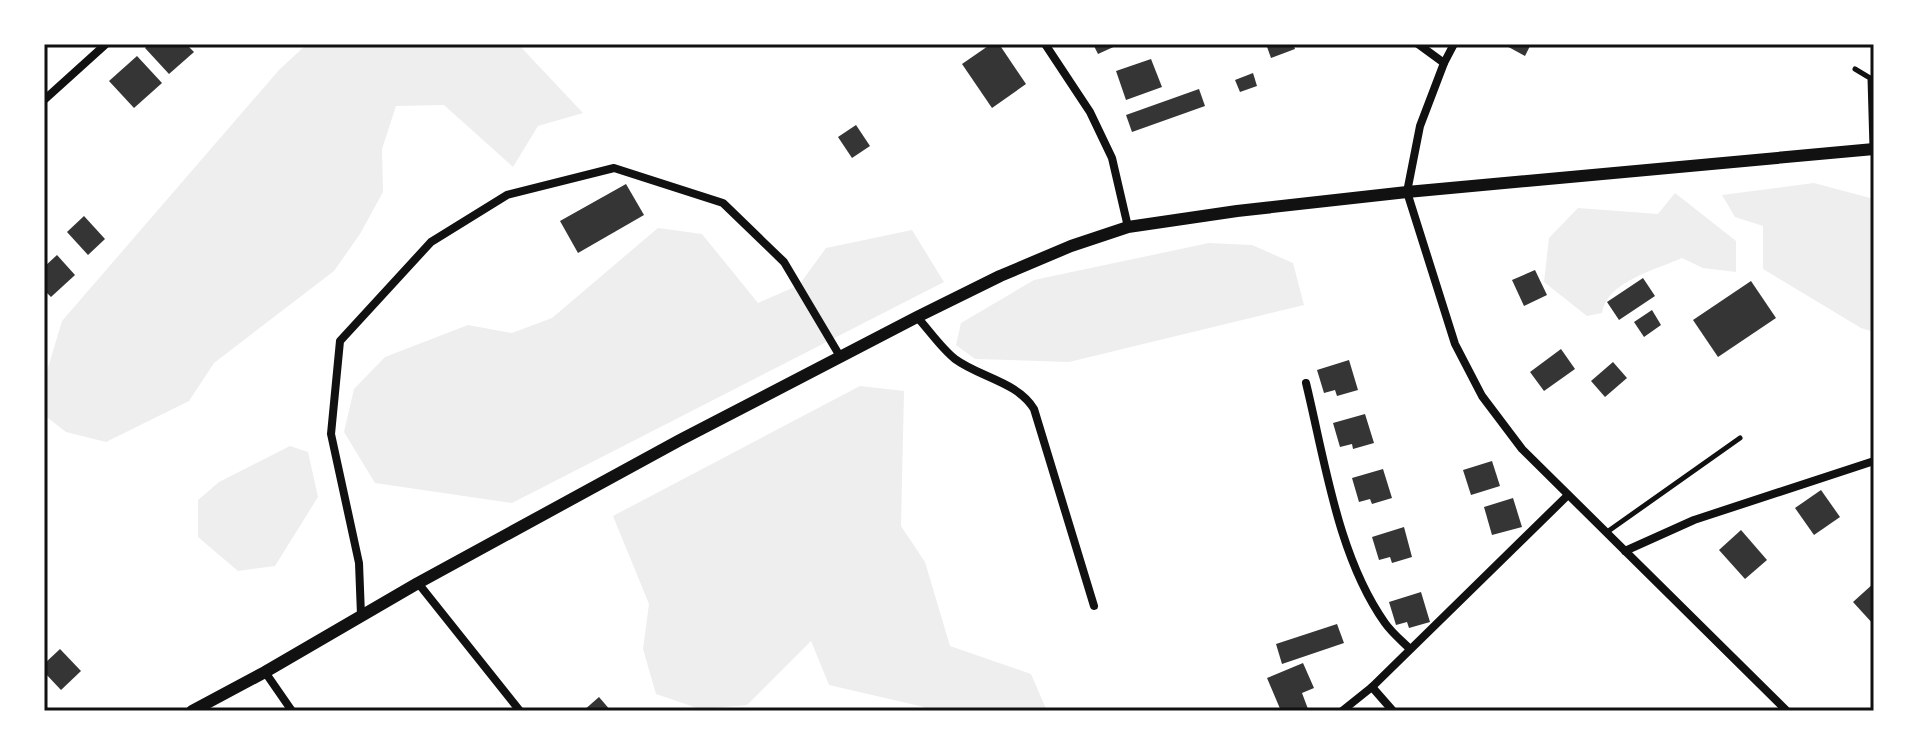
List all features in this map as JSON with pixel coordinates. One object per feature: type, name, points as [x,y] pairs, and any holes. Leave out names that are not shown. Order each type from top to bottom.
[{"type":"street","points":[[44,100],[106,44]]},
{"type":"street","points":[[1045,44],[1090,112],[1112,158],[1128,227]]},
{"type":"street","points":[[1418,44],[1444,63]]},
{"type":"street","points":[[1454,44],[1420,126],[1407,192],[1455,344],[1482,396],[1522,449],[1787,711]]},
{"type":"street","points":[[192,711],[680,440],[917,317],[1000,276],[1071,246],[1128,227],[1237,211],[1407,192],[1873,149]]},
{"type":"street","points":[[361,615],[359,563],[331,434],[340,341],[431,242],[507,195],[614,168],[723,203],[784,262],[841,358]]},
{"type":"street","points":[[917,317],[952,357],[1027,397],[1034,409],[1094,606]]},
{"type":"street","points":[[1306,383],[1348,553],[1366,594],[1386,625],[1410,649]]},
{"type":"street","points":[[1625,551],[1694,520],[1874,461]]},
{"type":"street","points":[[1342,711],[1372,687],[1568,495]]},
{"type":"street","points":[[418,583],[520,711]]},
{"type":"street","points":[[265,672],[292,711]]},
{"type":"street","points":[[1372,687],[1393,711]]},
{"type":"lane","points":[[1855,69],[1870,78],[1873,149]]},
{"type":"lane","points":[[1607,532],[1740,438]]},
{"type":"shaded area","points":[[307,44],[518,44],[583,113],[538,126],[513,167],[444,105],[396,106],[382,149],[383,192],[360,234],[334,271],[214,363],[189,401],[106,442],[66,432],[44,415],[44,381],[62,321],[279,70]]},
{"type":"shaded area","points":[[1814,183],[1874,199],[1874,332],[1861,328],[1763,269],[1763,226],[1735,217],[1722,195]]},
{"type":"shaded area","points":[[1675,193],[1736,241],[1736,272],[1703,268],[1682,258],[1633,278],[1612,293],[1602,313],[1587,316],[1544,282],[1549,238],[1578,208],[1658,214]]},
{"type":"shaded area","points":[[658,228],[702,234],[758,303],[799,285],[826,248],[912,230],[944,282],[512,503],[375,483],[344,432],[354,389],[385,357],[468,325],[512,333],[552,318]]},
{"type":"shaded area","points":[[1209,243],[1252,245],[1293,263],[1304,305],[1069,362],[975,359],[956,345],[961,323],[1034,280]]},
{"type":"shaded area","points":[[860,386],[904,391],[901,526],[925,562],[950,646],[1031,674],[1047,711],[923,711],[924,707],[829,685],[811,641],[747,705],[700,709],[656,694],[643,649],[649,604],[613,516]]},
{"type":"shaded area","points":[[290,446],[308,452],[318,497],[275,566],[238,571],[198,537],[198,500],[219,482]]},
{"type":"building","points":[[149,44],[186,44],[194,52],[169,74],[145,48]]},
{"type":"building","points":[[991,44],[999,44],[1026,84],[992,108],[962,64]]},
{"type":"building","points":[[1093,44],[1120,44],[1098,54]]},
{"type":"building","points":[[1266,44],[1293,44],[1295,49],[1271,58]]},
{"type":"building","points":[[1503,44],[1531,44],[1525,56]]},
{"type":"building","points":[[137,56],[162,83],[134,108],[109,81]]},
{"type":"building","points":[[1151,59],[1162,87],[1126,100],[1116,71]]},
{"type":"building","points":[[1253,73],[1257,86],[1240,92],[1235,80]]},
{"type":"building","points":[[1199,89],[1205,106],[1132,132],[1126,115]]},
{"type":"building","points":[[856,125],[870,146],[852,158],[838,137]]},
{"type":"building","points":[[626,184],[644,215],[578,253],[560,221]]},
{"type":"building","points":[[84,216],[105,239],[88,255],[67,232]]},
{"type":"building","points":[[57,255],[75,275],[51,297],[44,290],[44,267]]},
{"type":"building","points":[[1535,270],[1547,295],[1524,306],[1512,280]]},
{"type":"building","points":[[1643,278],[1655,296],[1619,320],[1607,302]]},
{"type":"building","points":[[1751,281],[1776,318],[1718,357],[1693,320]]},
{"type":"building","points":[[1652,310],[1661,325],[1644,337],[1634,322]]},
{"type":"building","points":[[1561,349],[1575,369],[1544,391],[1530,372]]},
{"type":"building","points":[[1349,360],[1358,390],[1337,396],[1335,390],[1324,393],[1317,370]]},
{"type":"building","points":[[1613,362],[1627,378],[1605,397],[1591,381]]},
{"type":"building","points":[[1365,414],[1374,443],[1353,449],[1352,444],[1340,447],[1333,423]]},
{"type":"building","points":[[1492,461],[1500,486],[1471,495],[1463,470]]},
{"type":"building","points":[[1383,469],[1392,498],[1372,504],[1370,499],[1359,502],[1352,478]]},
{"type":"building","points":[[1821,490],[1840,517],[1814,535],[1795,508]]},
{"type":"building","points":[[1513,498],[1522,527],[1492,535],[1484,507]]},
{"type":"building","points":[[1404,527],[1412,557],[1392,563],[1390,557],[1379,560],[1372,537]]},
{"type":"building","points":[[1741,530],[1767,560],[1745,579],[1719,550]]},
{"type":"building","points":[[1874,583],[1874,625],[1853,602]]},
{"type":"building","points":[[1421,592],[1430,622],[1409,628],[1407,622],[1396,625],[1389,602]]},
{"type":"building","points":[[1337,624],[1344,643],[1282,664],[1276,644]]},
{"type":"building","points":[[60,649],[81,671],[61,690],[44,672],[44,664]]},
{"type":"building","points":[[1303,663],[1314,688],[1302,693],[1308,709],[1281,711],[1267,678]]},
{"type":"building","points":[[599,697],[611,711],[583,711]]}]
